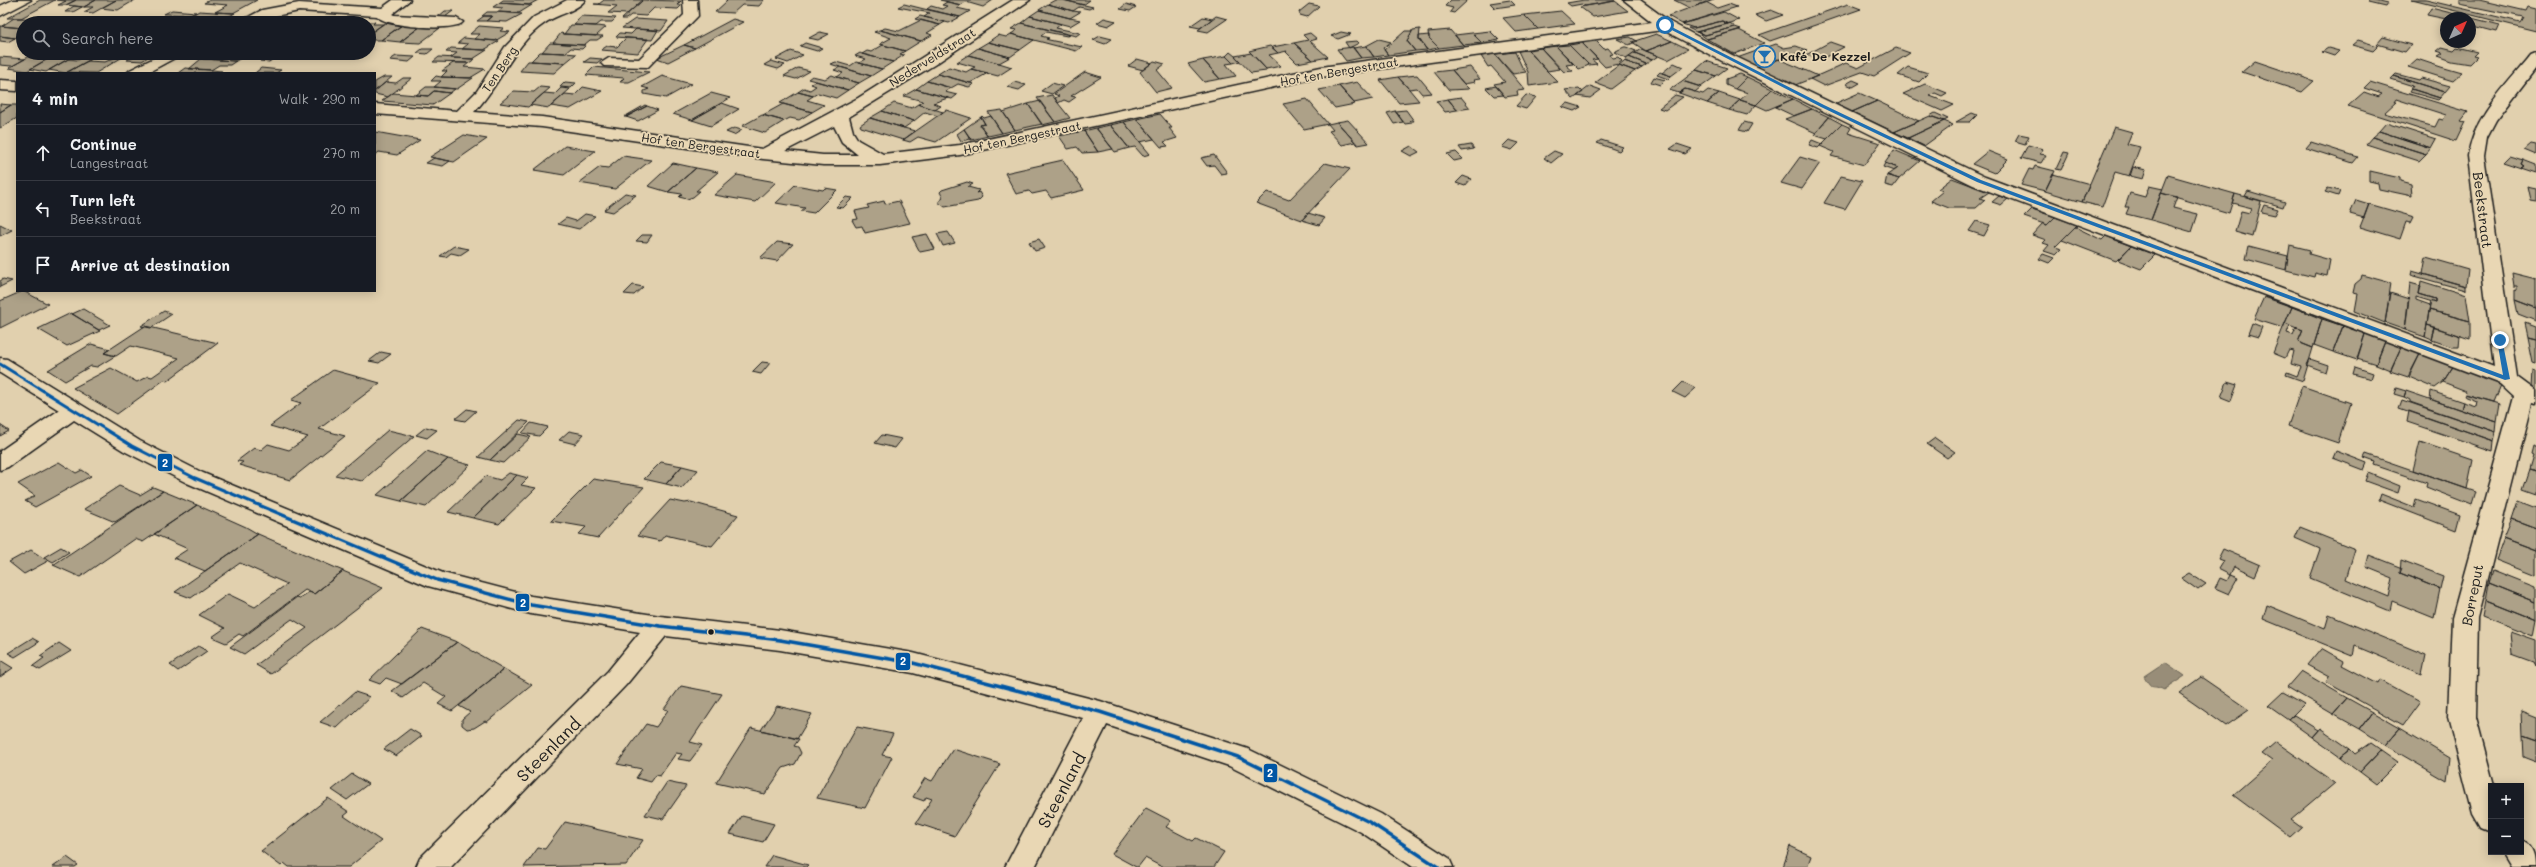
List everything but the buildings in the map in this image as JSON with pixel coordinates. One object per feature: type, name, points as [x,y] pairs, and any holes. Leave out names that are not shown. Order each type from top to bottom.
[{"type":"street","points":[[0,12],[24,0]]},
{"type":"street","points":[[256,16],[274,5],[385,12],[403,0]]},
{"type":"street","name":"Ten Berg","points":[[462,115],[483,94],[510,50],[539,20],[578,0]]},
{"type":"street","points":[[609,63],[643,64],[692,16],[690,0]]},
{"type":"street","name":"Nederveldstraat","points":[[764,154],[802,138],[1023,0]]},
{"type":"street","points":[[1631,0],[1665,25],[1823,106],[1979,181],[2522,390]]},
{"type":"street","points":[[385,12],[384,16],[387,18],[399,20],[456,22]]},
{"type":"street","name":"Hof ten Bergestraat","points":[[376,109],[542,122],[764,154],[823,160],[880,160],[960,150],[1321,72],[1665,25]]},
{"type":"street","name":"Beekstraat","points":[[2522,390],[2500,340],[2476,156],[2479,137],[2488,119],[2536,58]]},
{"type":"street","points":[[137,72],[162,60]]},
{"type":"street","points":[[0,85],[16,86]]},
{"type":"street","points":[[841,114],[842,130],[851,144],[880,160]]},
{"type":"street","points":[[0,364],[132,446],[195,478],[437,580],[531,605],[660,626],[780,640],[913,663],[1100,712],[1238,757],[1371,823],[1438,867]]},
{"type":"street","name":"Borreput","points":[[2488,815],[2462,717],[2465,618],[2482,545],[2522,390]]},
{"type":"street","points":[[0,462],[74,410]]},
{"type":"street","name":"Steenland","points":[[431,867],[617,678],[660,626]]},
{"type":"street","name":"Steenland","points":[[1020,867],[1100,712]]},
{"type":"street","points":[[2518,855],[2528,867]]},
{"type":"shaded area","points":[[2165,662],[2185,676],[2164,690],[2151,686],[2144,676]]},
{"type":"transit line","name":"2","points":[[0,364],[132,446],[195,478],[437,580],[531,605],[660,626],[780,640],[913,663],[1100,712],[1238,757],[1371,823],[1438,867]]},
{"type":"place","name":"Kafé De Kezzel","points":[[1764,56]]},
{"type":"route","points":[[1665,25],[1823,106],[1979,181],[2507,379],[2500,340]]}]
